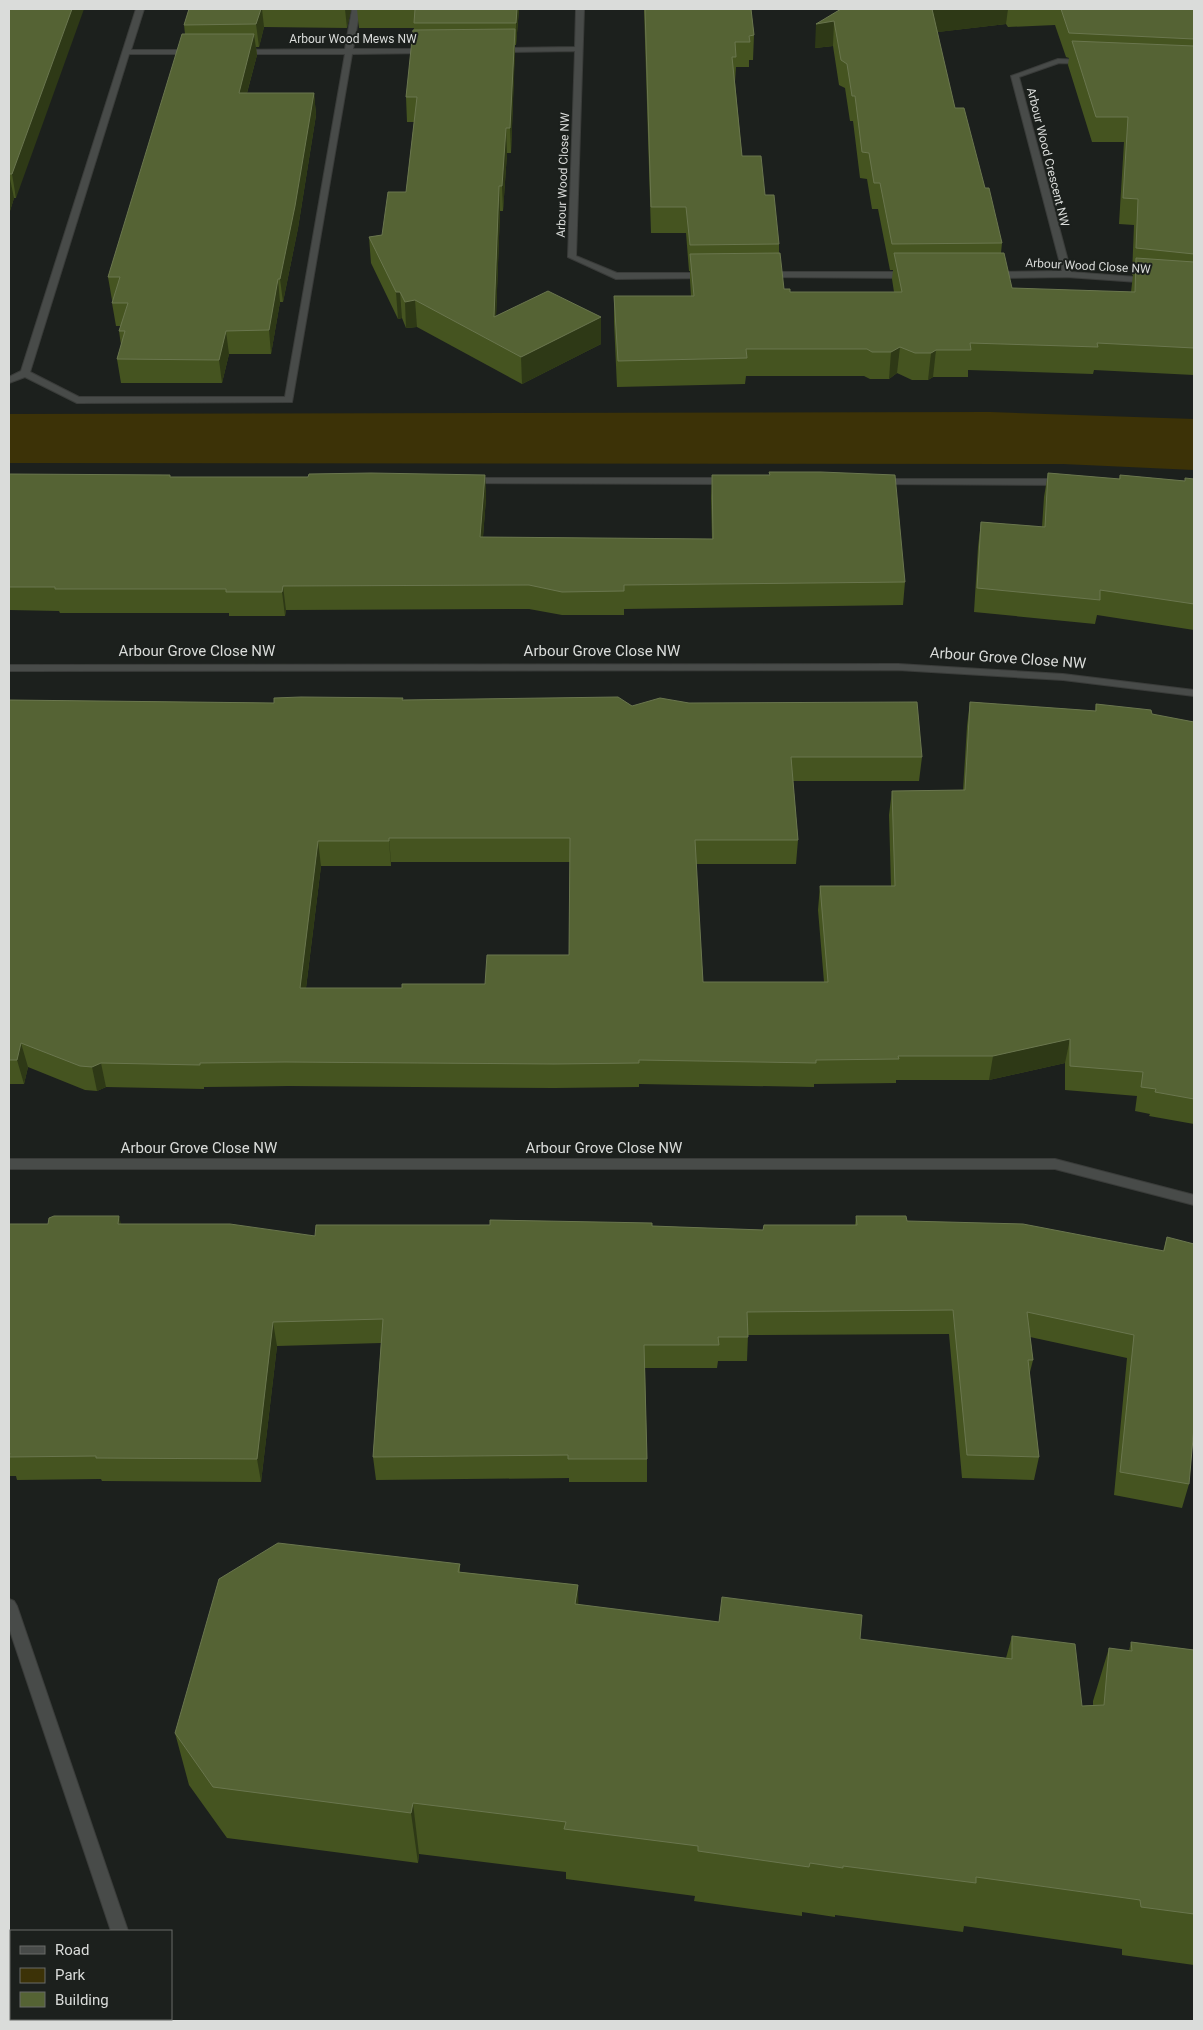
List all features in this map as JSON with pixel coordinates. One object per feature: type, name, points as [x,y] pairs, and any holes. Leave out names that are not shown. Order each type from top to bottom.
[{"type":"street","points":[[9,380],[25,373],[140,9]]},
{"type":"street","points":[[25,373],[76,400],[289,400],[356,9]]},
{"type":"street","name":"Arbour Wood Close NW","points":[[580,9],[572,257],[616,276],[715,276]]},
{"type":"street","points":[[488,50],[580,49]]},
{"type":"street","name":"Arbour Wood Mews NW","points":[[231,52],[438,51]]},
{"type":"street","points":[[126,52],[202,52]]},
{"type":"street","name":"Arbour Wood Crescent NW","points":[[1067,274],[1015,76],[1058,61],[1097,62]]},
{"type":"street","name":"Arbour Wood Close NW","points":[[984,275],[1067,274],[1155,281]]},
{"type":"street","points":[[755,276],[924,275]]},
{"type":"street","points":[[456,481],[744,482]]},
{"type":"street","points":[[864,482],[1073,482]]},
{"type":"street","name":"Arbour Grove Close NW","points":[[9,668],[898,667],[1063,677],[1194,693]]},
{"type":"street","name":"Arbour Grove Close NW","points":[[9,1164],[1055,1164],[1194,1200]]},
{"type":"street","points":[[9,1606],[120,1930]]},
{"type":"green space","points":[[990,412],[1194,419],[1194,470],[1063,464],[9,463],[9,414]]},
{"type":"building","points":[[9,9],[72,9],[12,174],[9,174]]},
{"type":"building","points":[[189,9],[261,9],[256,24],[184,25]]},
{"type":"building","points":[[415,9],[517,9],[516,23],[414,23]]},
{"type":"building","points":[[645,9],[751,9],[754,35],[749,36],[750,42],[735,42],[736,57],[732,57],[742,156],[761,156],[765,195],[774,195],[779,244],[690,245],[686,207],[651,207]]},
{"type":"building","points":[[841,9],[932,9],[955,108],[964,108],[985,188],[989,188],[1002,243],[892,244],[880,183],[874,183],[869,153],[862,152],[855,96],[852,96],[847,64],[841,60],[834,21],[816,24]]},
{"type":"building","points":[[1061,9],[1194,9],[1194,39],[1069,33]]},
{"type":"building","points":[[515,29],[510,128],[506,128],[502,186],[499,186],[494,317],[548,291],[601,317],[521,357],[415,300],[405,302],[400,292],[396,292],[369,237],[382,235],[388,192],[406,192],[417,97],[406,97],[413,30]]},
{"type":"building","points":[[182,34],[254,34],[239,93],[314,93],[295,206],[280,279],[278,279],[269,330],[226,331],[219,360],[117,359],[125,331],[119,331],[128,303],[112,303],[120,277],[108,277]]},
{"type":"building","points":[[1072,41],[1194,46],[1194,254],[1136,248],[1138,199],[1123,198],[1128,117],[1096,117]]},
{"type":"building","points":[[780,253],[784,289],[790,289],[790,292],[902,292],[894,253],[1004,253],[1012,288],[1135,292],[1136,258],[1194,262],[1194,348],[1097,343],[1098,347],[970,343],[971,350],[936,350],[931,353],[915,353],[900,347],[891,352],[872,352],[867,349],[746,349],[747,358],[618,361],[614,296],[694,296],[690,254]]},
{"type":"building","points":[[769,472],[895,475],[905,582],[624,585],[624,591],[562,592],[529,585],[283,586],[282,592],[226,592],[226,589],[55,589],[55,587],[9,587],[9,474],[170,475],[170,477],[308,477],[309,474],[371,473],[485,475],[480,537],[713,539],[712,475],[770,475]]},
{"type":"building","points":[[1048,473],[1120,479],[1120,475],[1185,481],[1185,478],[1194,479],[1194,604],[1100,590],[1100,600],[977,588],[981,522],[1045,527]]},
{"type":"building","points":[[618,697],[632,706],[660,698],[689,703],[917,702],[922,757],[791,757],[798,840],[695,840],[703,982],[828,982],[820,886],[895,886],[892,791],[965,790],[970,702],[1096,711],[1096,704],[1151,710],[1152,714],[1194,722],[1194,1099],[1155,1092],[1156,1089],[1141,1087],[1143,1072],[1070,1066],[1070,1039],[993,1056],[898,1056],[899,1059],[816,1060],[816,1063],[639,1060],[639,1063],[554,1064],[285,1062],[200,1063],[200,1065],[101,1063],[92,1067],[80,1066],[21,1043],[17,1060],[9,1060],[9,700],[274,703],[274,698],[403,698],[402,700]],"holes":[[[389,838],[570,838],[569,955],[487,955],[485,984],[402,984],[402,988],[300,988],[318,841],[389,841]]]},
{"type":"building","points":[[54,1216],[119,1216],[118,1224],[230,1224],[315,1236],[316,1225],[490,1225],[490,1220],[652,1223],[652,1226],[763,1230],[764,1225],[857,1225],[856,1216],[906,1216],[907,1221],[1023,1224],[1164,1251],[1167,1237],[1194,1244],[1194,1427],[1189,1484],[1120,1472],[1134,1335],[1027,1312],[1033,1360],[1028,1360],[1039,1457],[967,1455],[953,1310],[747,1312],[748,1337],[718,1337],[719,1345],[644,1345],[647,1459],[568,1459],[568,1455],[373,1457],[383,1319],[273,1322],[257,1459],[96,1458],[96,1456],[9,1457],[9,1224],[48,1224],[49,1218]]},
{"type":"building","points":[[278,1543],[460,1564],[458,1572],[578,1585],[575,1604],[719,1622],[722,1597],[862,1615],[860,1639],[1012,1659],[1012,1636],[1075,1644],[1082,1706],[1104,1705],[1109,1648],[1132,1651],[1131,1642],[1194,1650],[1194,1914],[1141,1907],[1140,1900],[976,1877],[976,1883],[843,1866],[843,1868],[810,1863],[809,1867],[698,1851],[698,1846],[564,1829],[566,1822],[413,1803],[411,1813],[213,1787],[175,1733],[219,1579]]}]
